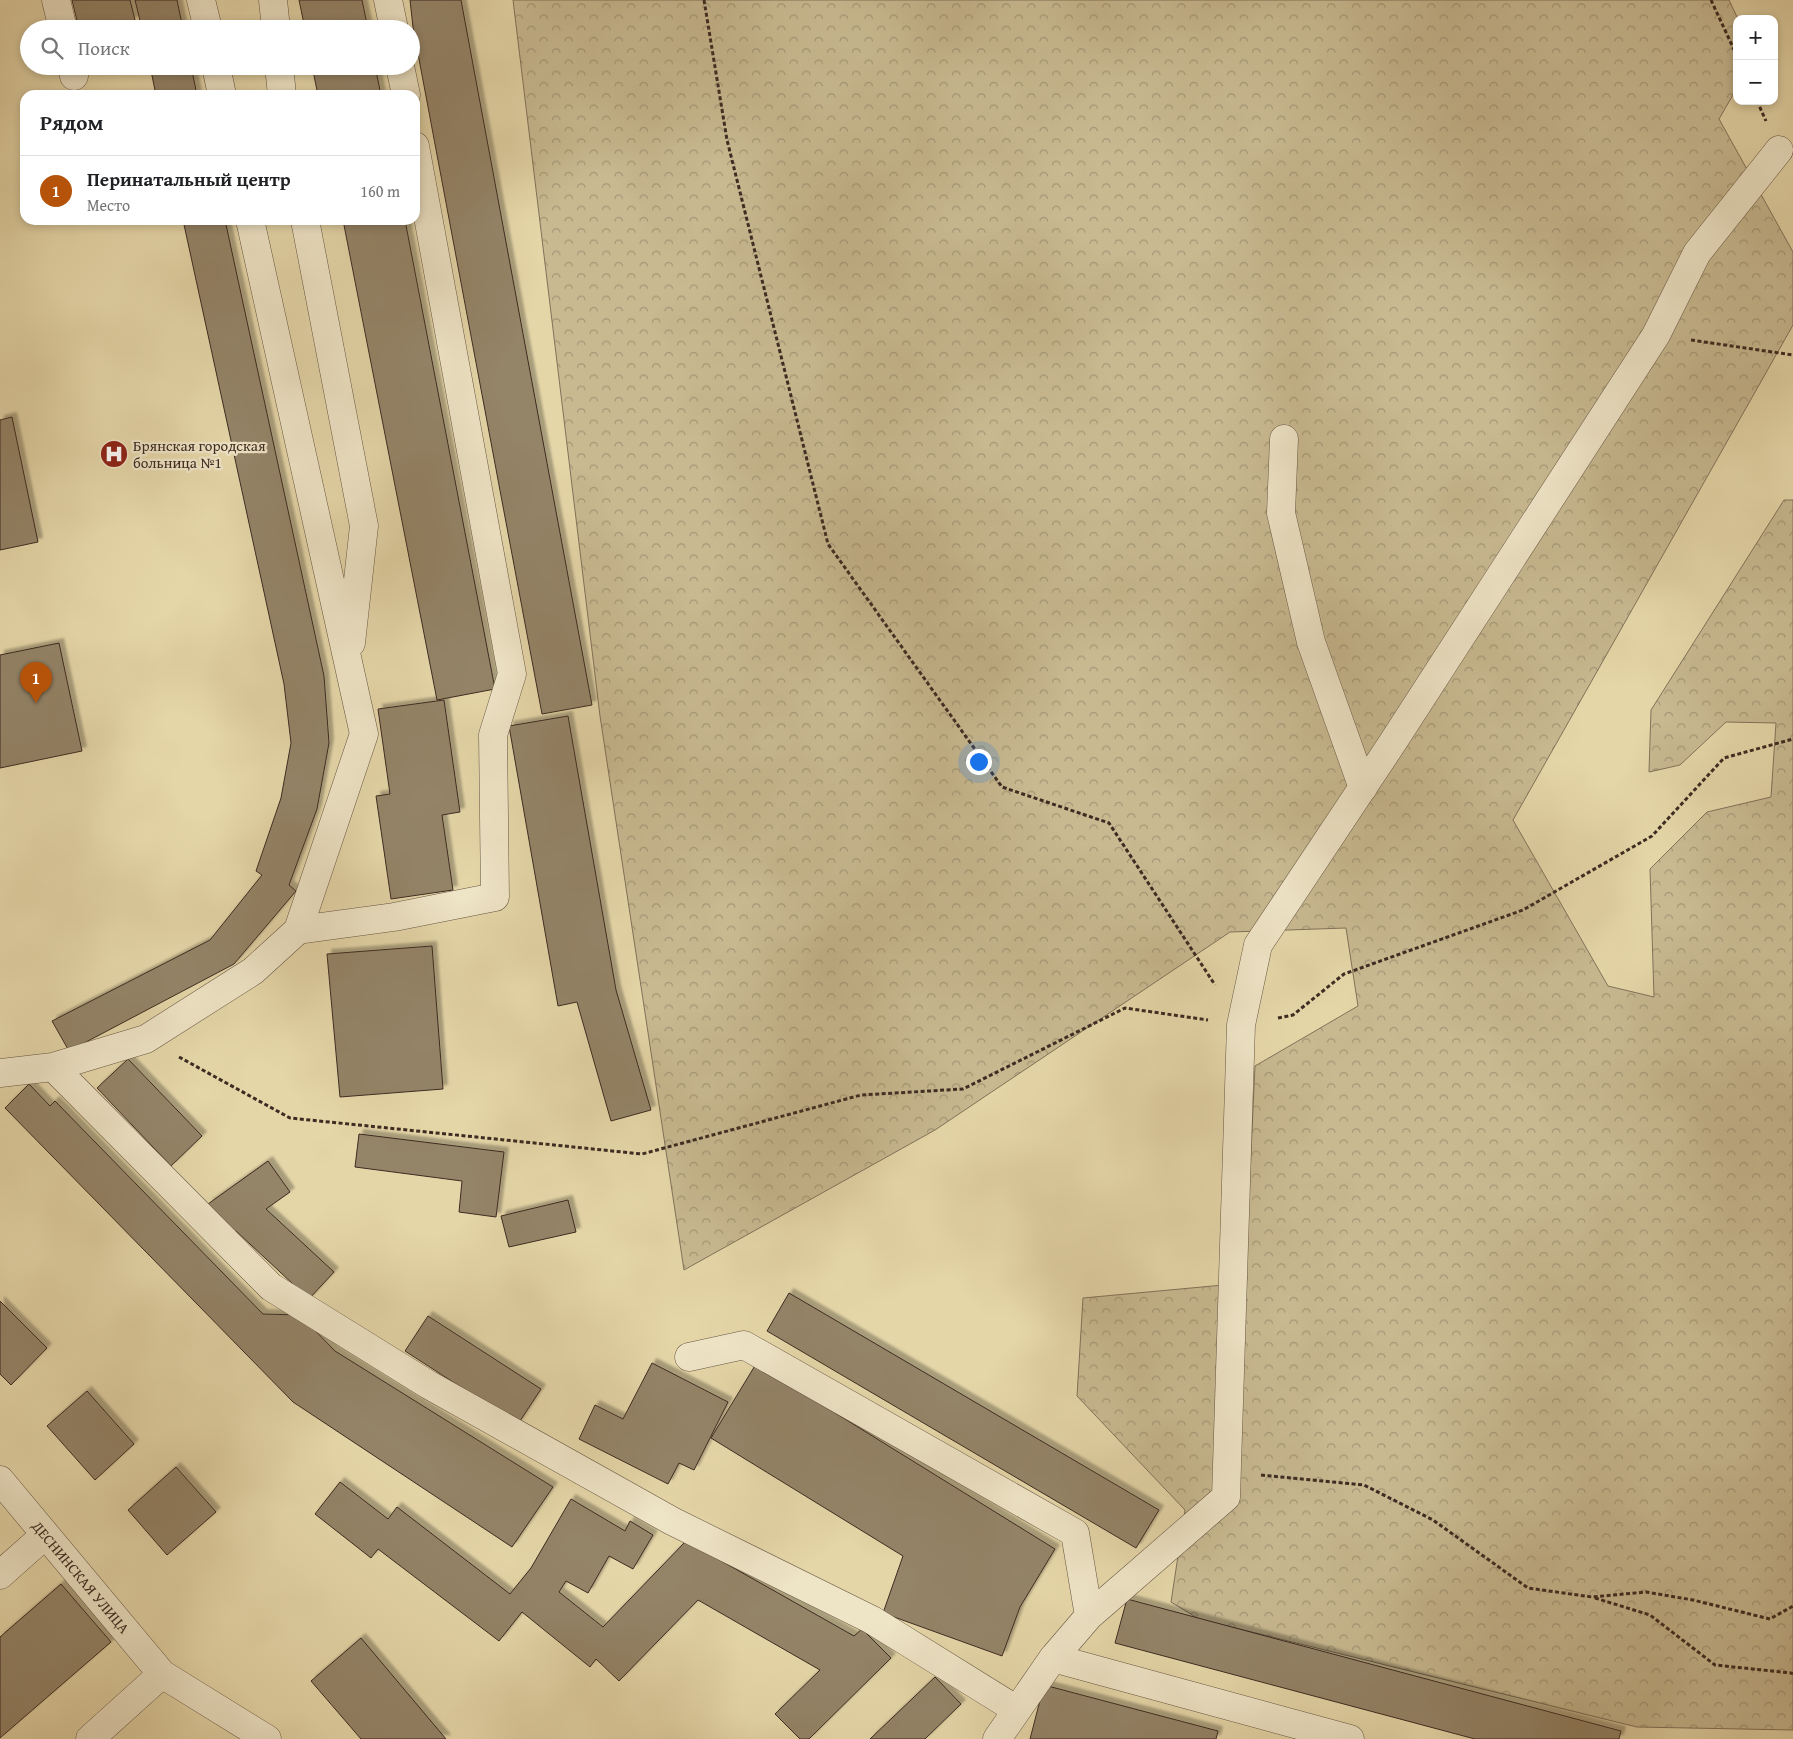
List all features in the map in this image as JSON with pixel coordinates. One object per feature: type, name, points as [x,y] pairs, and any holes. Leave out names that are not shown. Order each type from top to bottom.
[{"type":"street","points":[[56,0],[61,20]]},
{"type":"street","points":[[201,0],[206,20]]},
{"type":"street","points":[[273,0],[275,20]]},
{"type":"street","points":[[388,0],[392,20]]},
{"type":"street","points":[[218,75],[221,90]]},
{"type":"street","points":[[280,75],[281,90]]},
{"type":"street","points":[[402,75],[405,90]]},
{"type":"street","points":[[997,1739],[1053,1658],[1089,1616],[1226,1497],[1241,1025],[1258,946],[1363,788],[1656,335],[1697,253],[1779,150]]},
{"type":"street","points":[[298,930],[394,917],[496,897],[493,734],[512,674],[420,173]]},
{"type":"street","points":[[0,1073],[52,1067],[146,1039],[253,971],[298,930],[364,734],[251,225]]},
{"type":"street","points":[[305,225],[364,526],[349,667]]},
{"type":"street","points":[[1284,439],[1280,513],[1311,642],[1363,788]]},
{"type":"street","points":[[52,1067],[271,1287],[429,1385],[672,1521],[872,1620],[1017,1710]]},
{"type":"street","points":[[689,1357],[744,1345],[1074,1533],[1089,1616]]},
{"type":"street","name":"ДЕСНИНСКАЯ УЛИЦА","points":[[0,1480],[162,1674],[267,1739]]},
{"type":"street","points":[[0,1575],[45,1534]]},
{"type":"street","points":[[1053,1658],[1350,1739]]},
{"type":"street","points":[[90,1739],[162,1674]]},
{"type":"path","points":[[704,0],[727,140],[828,544],[1002,787],[1109,823],[1241,1025]]},
{"type":"path","points":[[1711,0],[1733,47]]},
{"type":"path","points":[[1656,335],[1793,355]]},
{"type":"path","points":[[146,1039],[290,1118],[642,1154],[861,1095],[963,1089],[1125,1008],[1241,1025],[1293,1015],[1344,974],[1523,910],[1652,836],[1724,758],[1793,739]]},
{"type":"path","points":[[1227,1472],[1364,1485],[1433,1520],[1528,1588],[1592,1597],[1650,1615],[1714,1665],[1793,1674]]},
{"type":"path","points":[[1592,1597],[1646,1592],[1692,1600],[1770,1619],[1793,1606]]},
{"type":"green space","points":[[513,0],[1729,0],[1736,15],[1733,15],[1733,95],[1719,119],[1793,252],[1793,325],[1513,820],[1608,986],[1654,997],[1650,869],[1707,812],[1771,797],[1776,723],[1726,722],[1680,765],[1649,772],[1651,710],[1784,500],[1793,500],[1793,1730],[1637,1727],[1199,1619],[1171,1602],[1185,1510],[1077,1396],[1083,1298],[1245,1283],[1255,1066],[1358,1006],[1346,928],[1230,932],[935,1130],[684,1270],[600,716]]},
{"type":"building","points":[[72,0],[130,0],[135,20],[77,20]]},
{"type":"building","points":[[135,0],[177,0],[181,20],[140,20]]},
{"type":"building","points":[[299,0],[362,0],[366,20],[303,20]]},
{"type":"building","points":[[410,0],[461,0],[592,705],[542,714],[420,64],[420,20],[412,20]]},
{"type":"building","points":[[152,75],[193,75],[196,90],[155,90]]},
{"type":"building","points":[[314,75],[377,75],[380,90],[317,90]]},
{"type":"building","points":[[184,225],[226,225],[324,676],[329,743],[317,809],[289,885],[296,891],[234,964],[69,1051],[52,1021],[210,940],[262,875],[256,871],[281,798],[291,743],[284,684]]},
{"type":"building","points":[[344,225],[406,225],[495,689],[437,700]]},
{"type":"building","points":[[12,417],[38,542],[0,550],[0,420]]},
{"type":"building","points":[[59,643],[82,751],[0,768],[0,655]]},
{"type":"building","points":[[444,700],[460,812],[442,815],[453,890],[391,899],[376,796],[390,794],[378,709]]},
{"type":"building","points":[[568,716],[616,990],[651,1110],[611,1121],[577,1002],[558,1006],[509,726]]},
{"type":"building","points":[[432,946],[443,1089],[340,1097],[327,954]]},
{"type":"building","points":[[128,1059],[202,1136],[171,1166],[97,1088]]},
{"type":"building","points":[[29,1084],[50,1106],[55,1101],[263,1314],[300,1315],[335,1351],[553,1487],[512,1547],[293,1402],[5,1108]]},
{"type":"building","points":[[359,1134],[504,1152],[496,1217],[459,1212],[462,1181],[355,1167]]},
{"type":"building","points":[[268,1161],[290,1192],[266,1209],[334,1272],[309,1299],[236,1231],[230,1235],[208,1204]]},
{"type":"building","points":[[568,1200],[576,1232],[509,1247],[501,1216]]},
{"type":"building","points":[[789,1293],[1159,1510],[1136,1548],[767,1331]]},
{"type":"building","points":[[0,1301],[47,1348],[11,1385],[0,1374]]},
{"type":"building","points":[[428,1316],[541,1389],[518,1424],[405,1351]]},
{"type":"building","points":[[652,1363],[728,1402],[694,1470],[679,1463],[668,1484],[579,1439],[595,1405],[623,1419]]},
{"type":"building","points":[[756,1364],[1055,1549],[1020,1607],[1002,1656],[883,1613],[903,1556],[711,1438]]},
{"type":"building","points":[[87,1391],[134,1444],[95,1480],[47,1426]]},
{"type":"building","points":[[176,1467],[216,1512],[167,1555],[128,1510]]},
{"type":"building","points":[[340,1482],[388,1519],[397,1507],[510,1594],[531,1568],[571,1499],[625,1531],[630,1521],[653,1535],[633,1569],[609,1556],[588,1593],[566,1581],[559,1592],[603,1627],[686,1541],[854,1636],[862,1629],[891,1658],[809,1739],[800,1739],[775,1714],[820,1670],[698,1600],[619,1681],[596,1659],[590,1667],[522,1612],[499,1641],[378,1549],[371,1558],[315,1514]]},
{"type":"building","points":[[61,1584],[111,1642],[0,1738],[0,1637]]},
{"type":"building","points":[[1127,1599],[1621,1731],[1619,1739],[1475,1739],[1115,1643]]},
{"type":"building","points":[[361,1638],[446,1739],[361,1739],[311,1681]]},
{"type":"building","points":[[935,1677],[961,1704],[925,1739],[870,1739]]},
{"type":"building","points":[[1044,1685],[1218,1731],[1216,1739],[1030,1739]]},
{"type":"place","name":"Брянская городская больница №1","points":[[114,454]]},
{"type":"place","name":"Перинатальный центр","points":[[36,703]]}]
